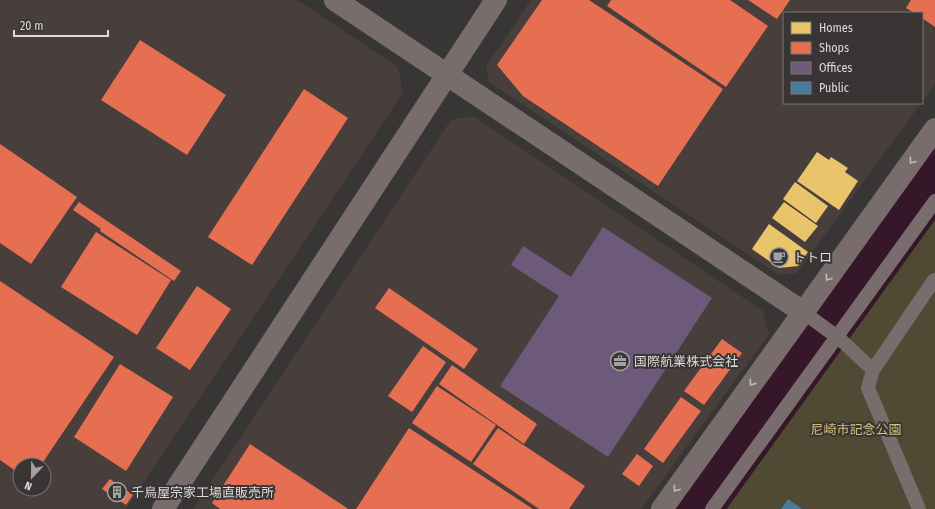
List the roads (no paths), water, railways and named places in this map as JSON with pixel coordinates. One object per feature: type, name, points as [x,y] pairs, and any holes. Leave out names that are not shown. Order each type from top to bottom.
[{"type":"street","points":[[335,0],[808,315]]},
{"type":"street","points":[[163,509],[496,0]]},
{"type":"street","points":[[662,509],[808,315],[935,129]]},
{"type":"lane","points":[[712,509],[834,335],[935,201]]},
{"type":"lane","points":[[919,509],[868,388],[872,370],[934,280]]},
{"type":"lane","points":[[808,315],[834,335],[872,370]]},
{"type":"waterway","points":[[692,509],[935,172]]},
{"type":"place","name":"トトロ","points":[[779,257]]},
{"type":"place","name":"国際航業株式会社","points":[[620,361]]},
{"type":"place","name":"千鳥屋宗家工場直販売所","points":[[117,492]]},
{"type":"park label","name":"尼崎市記念公園","points":[[856,429]]}]
